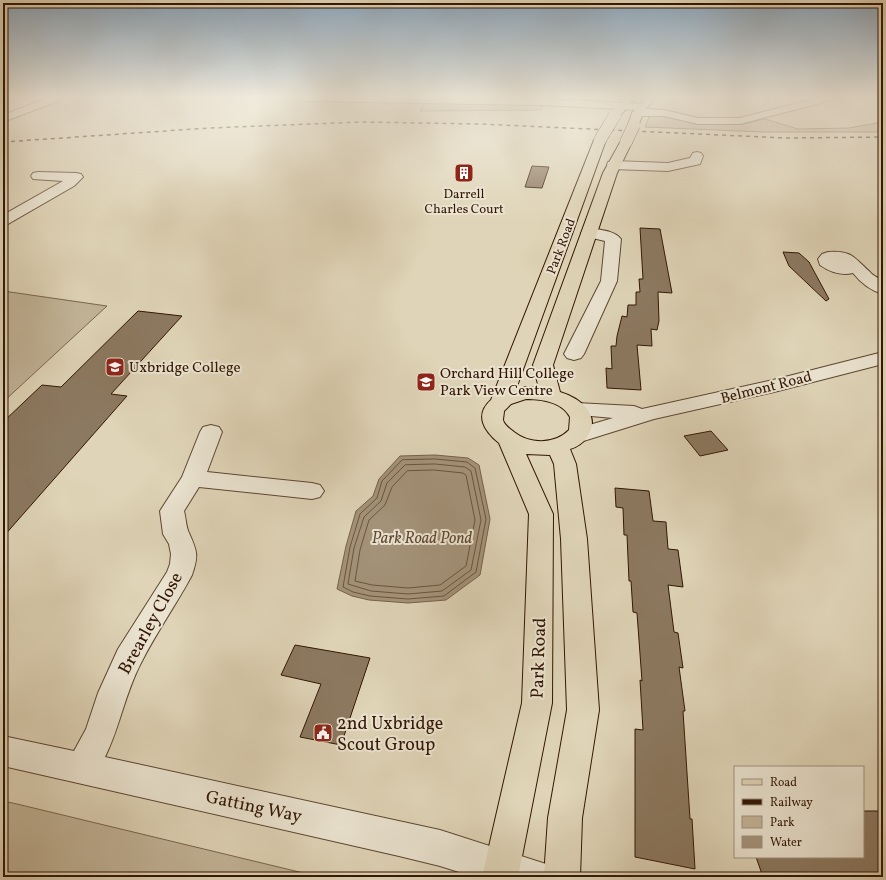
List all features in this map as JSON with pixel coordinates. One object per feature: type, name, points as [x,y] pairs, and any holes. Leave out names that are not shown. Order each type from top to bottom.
[{"type":"main road","name":"Park Road","points":[[501,401],[601,139]]},
{"type":"main road","name":"Park Road","points":[[551,395],[543,365],[613,165],[627,139]]},
{"type":"main road","points":[[525,393],[551,395],[568,402],[576,409],[582,422],[581,429],[567,441],[542,448],[531,448],[510,442],[498,432],[491,418],[494,410],[501,401],[514,395],[525,393]]},
{"type":"main road","points":[[562,877],[566,818],[583,710],[574,539],[565,464],[567,441]]},
{"type":"main road","name":"Park Road","points":[[510,442],[541,514],[537,703],[512,874]]},
{"type":"street","points":[[613,165],[668,167],[696,161],[697,156]]},
{"type":"street","points":[[3,221],[76,178],[38,176]]},
{"type":"street","points":[[3,208],[30,205]]},
{"type":"street","points":[[574,354],[609,281],[611,271],[613,239],[605,235],[589,233]]},
{"type":"street","points":[[837,268],[859,270],[883,289]]},
{"type":"street","name":"Belmont Road","points":[[649,414],[774,386],[883,358]]},
{"type":"street","points":[[576,409],[649,414]]},
{"type":"street","points":[[567,441],[649,414]]},
{"type":"street","name":"Brearley Close","points":[[82,769],[100,734],[116,686],[128,658],[178,575],[183,564],[184,554],[182,543],[176,534],[172,511],[192,478],[211,432]]},
{"type":"street","points":[[192,478],[312,490]]},
{"type":"street","name":"Gatting Way","points":[[3,751],[399,838],[512,874]]},
{"type":"green space","points":[[3,291],[107,306],[3,402]]},
{"type":"green space","points":[[3,801],[17,804],[320,877],[3,877]]},
{"type":"water","name":"Park Road Pond","points":[[435,455],[468,458],[479,465],[490,519],[480,575],[446,600],[408,603],[369,600],[352,596],[337,589],[346,546],[356,511],[373,496],[379,479],[400,456]]},
{"type":"building","points":[[532,166],[549,167],[542,188],[525,187]]},
{"type":"building","points":[[640,228],[660,229],[672,293],[658,292],[659,321],[657,330],[651,329],[652,346],[637,345],[641,390],[607,388],[606,368],[612,369],[611,346],[616,346],[622,316],[627,317],[628,305],[636,305],[636,292],[640,292],[639,279],[643,279]]},
{"type":"building","points":[[783,252],[799,253],[809,262],[829,299],[826,301],[789,266]]},
{"type":"building","points":[[138,311],[182,316],[111,394],[127,396],[3,537],[3,422],[42,385],[61,387]]},
{"type":"building","points":[[711,431],[728,450],[700,456],[684,436]]},
{"type":"building","points":[[615,488],[649,491],[653,521],[666,522],[668,549],[678,550],[683,587],[668,585],[674,632],[678,633],[683,668],[679,667],[685,711],[683,711],[695,869],[635,857],[635,729],[643,730],[640,680],[642,681],[637,613],[633,612],[631,581],[629,581],[627,535],[624,535],[623,508],[616,507]]},
{"type":"building","points":[[295,645],[370,658],[341,745],[300,737],[321,684],[281,675]]},
{"type":"building","points":[[864,811],[883,811],[883,877],[763,877],[756,858],[864,858]]},
{"type":"railway","points":[[3,142],[46,139]]},
{"type":"place","name":"Darrell Charles Court","points":[[464,173]]},
{"type":"place","name":"Uxbridge College","points":[[115,367]]},
{"type":"place","name":"Orchard Hill College Park View Centre","points":[[426,382]]},
{"type":"place","name":"2nd Uxbridge Scout Group","points":[[323,733]]}]
